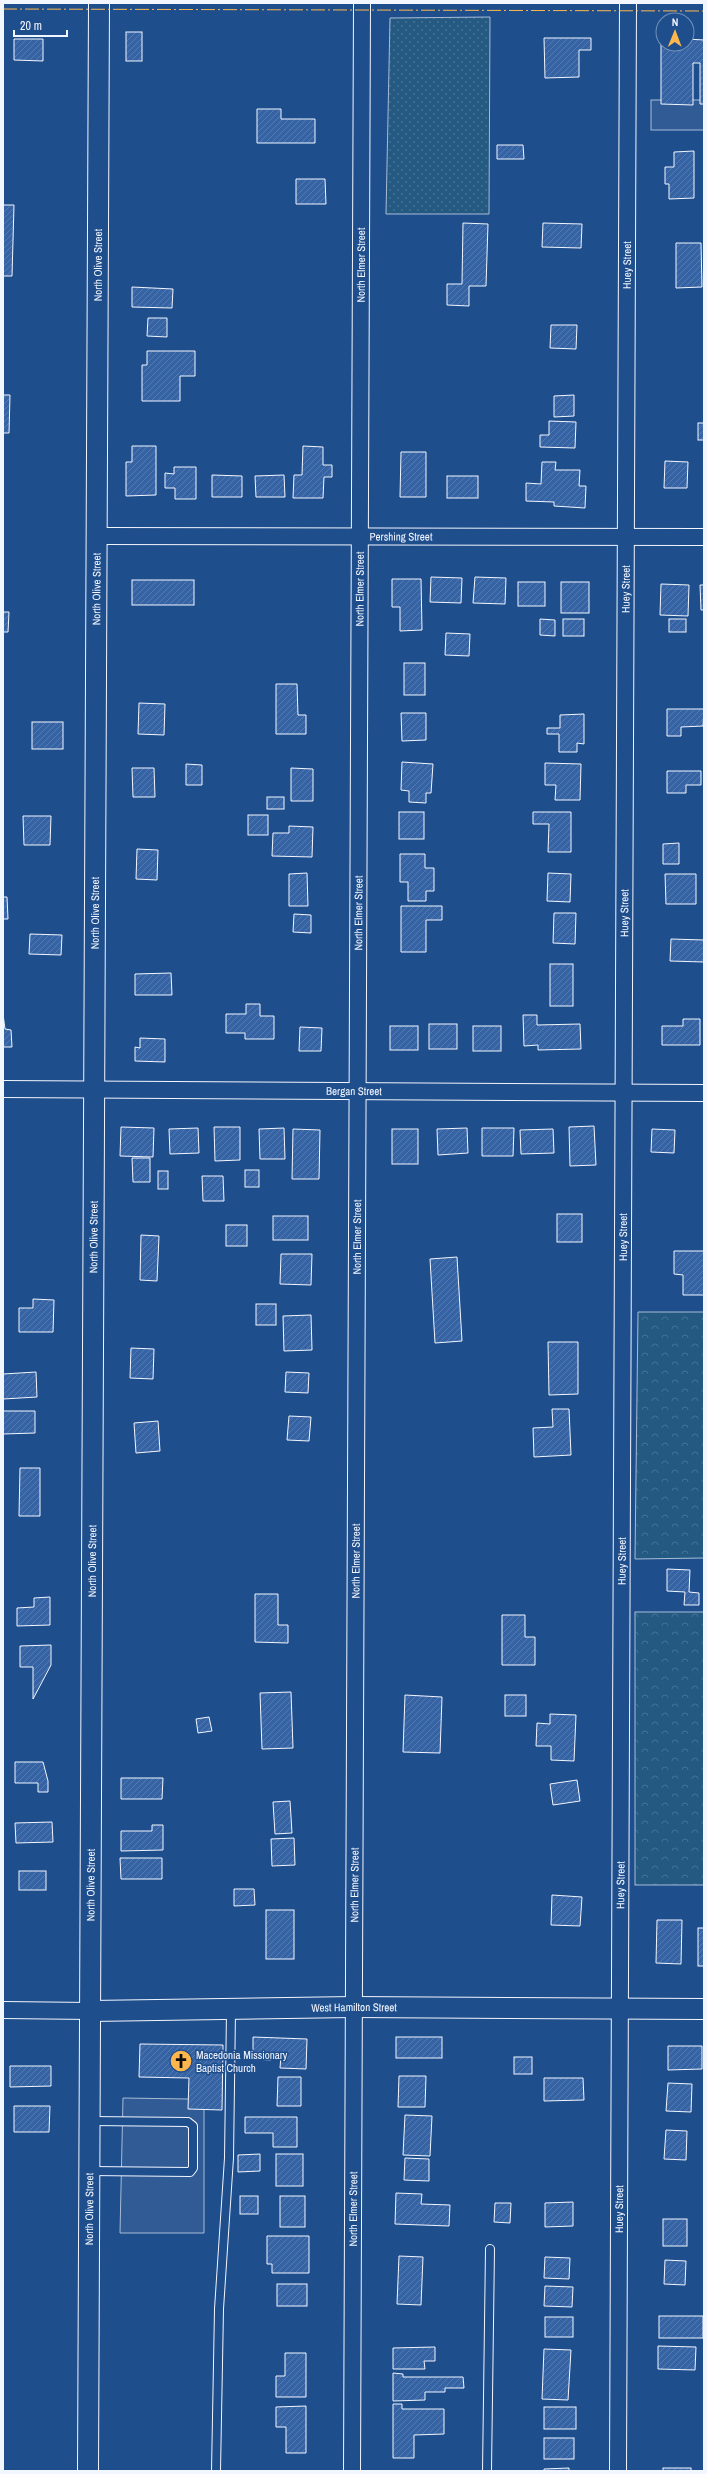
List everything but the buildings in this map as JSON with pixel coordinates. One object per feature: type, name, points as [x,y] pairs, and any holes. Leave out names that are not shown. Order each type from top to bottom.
[{"type":"street","name":"North Olive Street","points":[[88,2471],[99,3]]},
{"type":"street","name":"North Elmer Street","points":[[352,2471],[362,3]]},
{"type":"street","name":"Huey Street","points":[[618,2471],[622,1093],[627,537],[628,3]]},
{"type":"street","name":"Pershing Street","points":[[97,536],[704,537]]},
{"type":"street","name":"Bergan Street","points":[[3,1089],[704,1093]]},
{"type":"street","name":"West Hamilton Street","points":[[3,2010],[231,2011],[353,2007],[704,2009]]},
{"type":"lane","points":[[216,2471],[219,2309],[229,2158],[231,2011]]},
{"type":"lane","points":[[90,2121],[188,2122],[193,2126],[193,2168],[190,2172],[90,2171]]},
{"type":"lane","points":[[487,2471],[490,2249]]},
{"type":"green space","points":[[490,17],[489,214],[386,214],[390,18]]},
{"type":"green space","points":[[638,1312],[704,1312],[704,1558],[635,1559]]},
{"type":"green space","points":[[635,1612],[704,1612],[704,1885],[635,1885]]},
{"type":"shaded area","points":[[651,100],[704,100],[704,130],[651,130]]},
{"type":"shaded area","points":[[123,2098],[188,2099],[204,2109],[204,2233],[120,2233]]},
{"type":"power","points":[[3,9],[704,11]]},
{"type":"place","name":"Macedonia Missionary Baptist Church","points":[[181,2061]]}]
